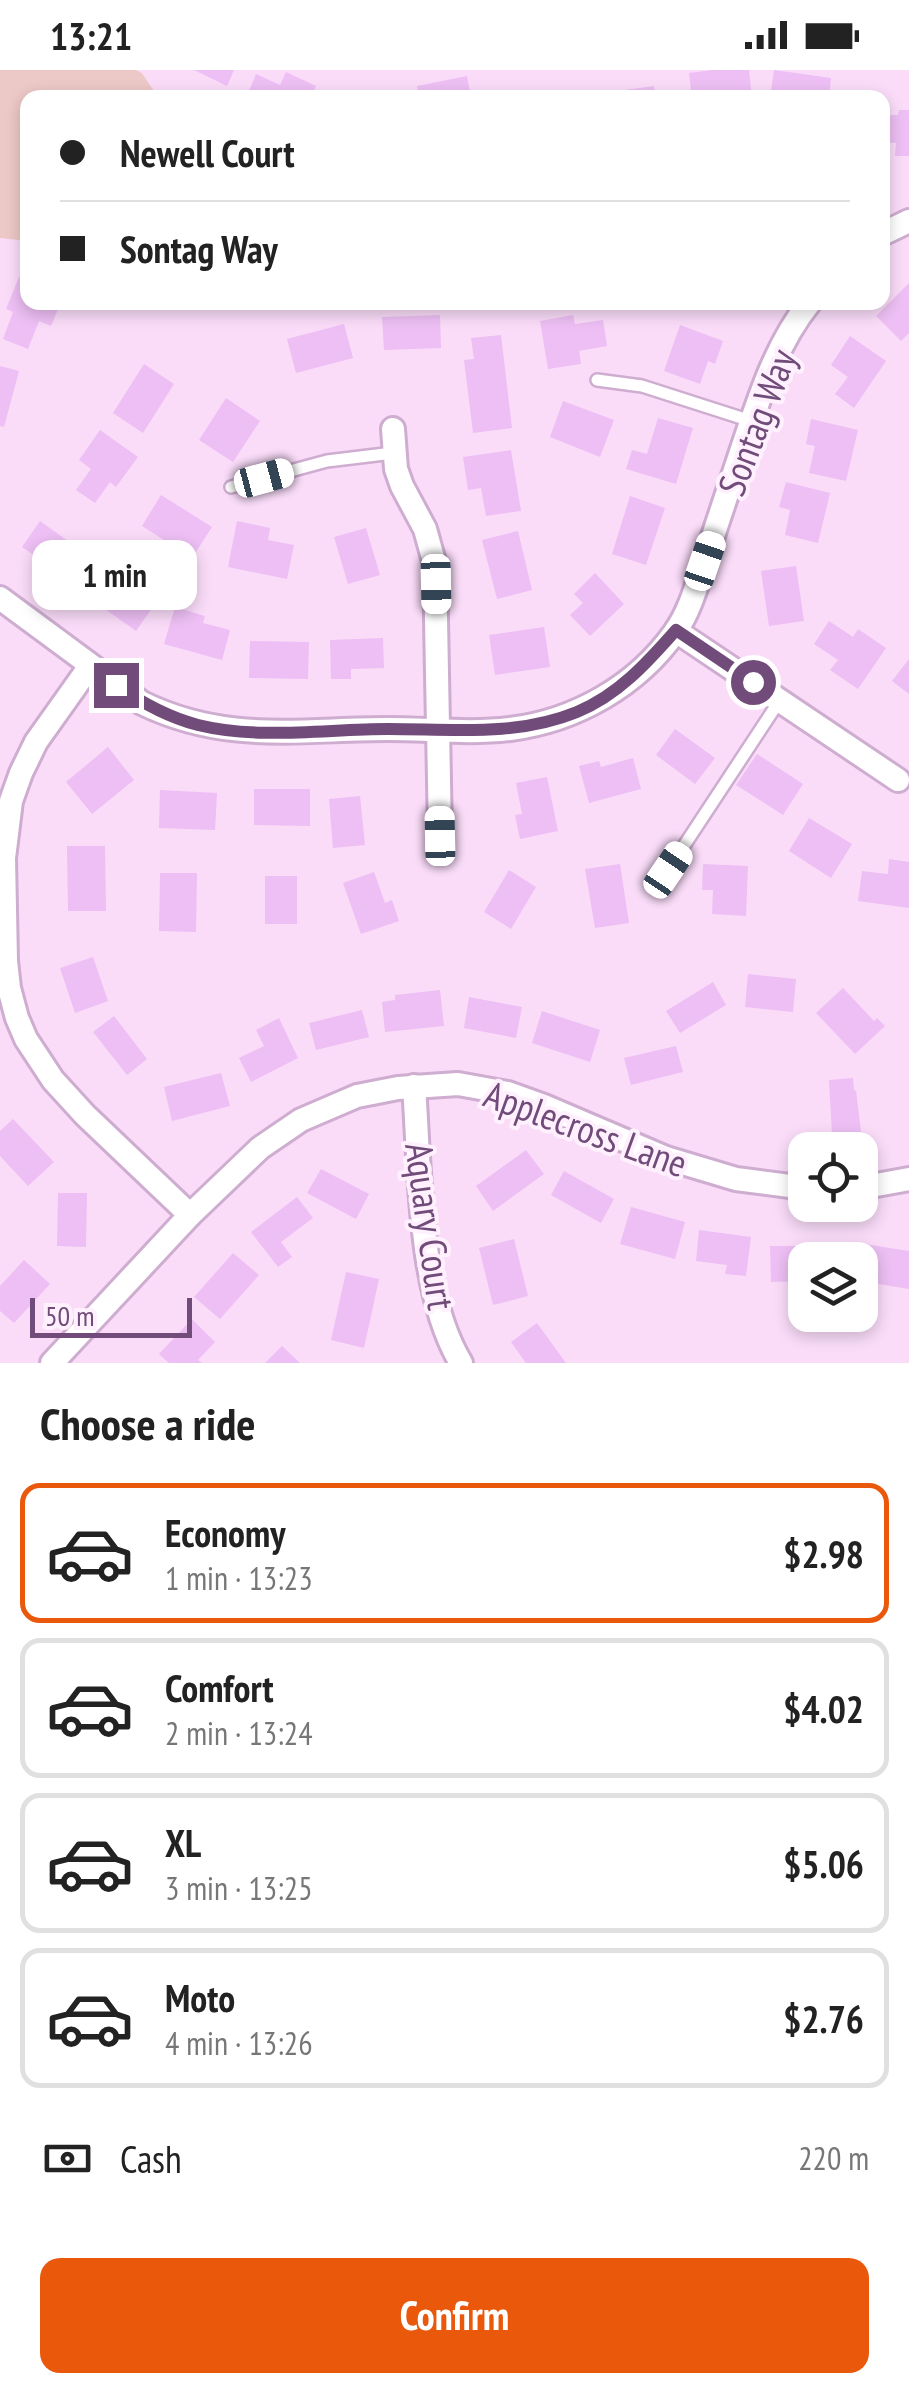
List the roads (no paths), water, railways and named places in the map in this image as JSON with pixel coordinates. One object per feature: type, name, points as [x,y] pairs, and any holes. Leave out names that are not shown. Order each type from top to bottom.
[{"type":"street","name":"Sontag Way","points":[[0,598],[142,703],[213,728],[276,732],[511,729],[577,712],[625,683],[676,630],[693,596],[762,388],[782,345],[805,310]]},
{"type":"street","points":[[392,429],[393,453],[402,486],[425,529],[435,565],[440,836]]},
{"type":"street","points":[[676,630],[898,780]]},
{"type":"street","points":[[90,666],[36,742],[11,801],[4,858],[9,988],[26,1039],[53,1080],[85,1116],[190,1215]]},
{"type":"street","name":"Applecross Lane","points":[[52,1363],[190,1215],[260,1148],[301,1120],[357,1096],[414,1086],[458,1084],[508,1093],[666,1158],[736,1179],[788,1186]]},
{"type":"street","name":"Aquary Court","points":[[414,1086],[431,1276],[452,1349],[461,1363]]},
{"type":"street","points":[[878,1185],[909,1179]]},
{"type":"lane","points":[[598,380],[642,386],[751,422]]},
{"type":"lane","points":[[232,487],[327,461],[393,453]]},
{"type":"lane","points":[[668,870],[780,700]]}]
